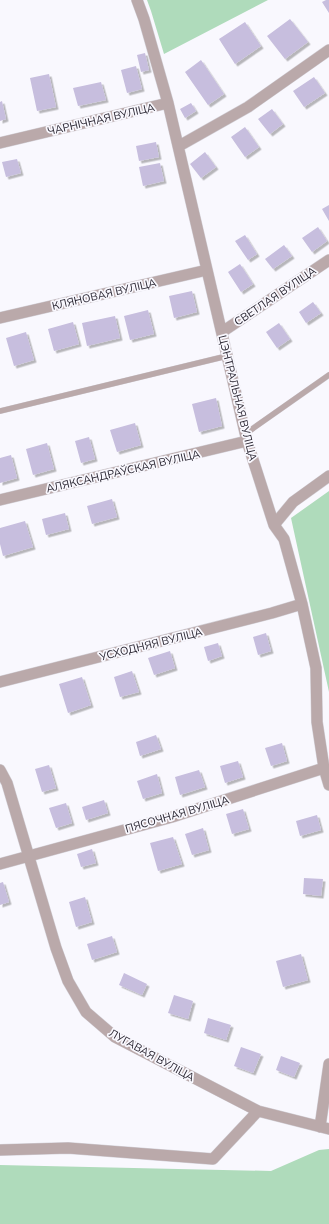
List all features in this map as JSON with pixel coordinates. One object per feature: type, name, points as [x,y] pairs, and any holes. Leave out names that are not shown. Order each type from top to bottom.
[{"type":"street","name":"ЧАРНІЧНАЯ ВУЛІЦА","points":[[0,143],[168,103],[144,19],[137,0]]},
{"type":"street","points":[[178,146],[248,107],[329,50]]},
{"type":"street","name":"ЦЭНТРАЛЬНАЯ ВУЛІЦА","points":[[168,103],[246,438],[274,525],[284,539],[302,604],[316,668],[316,722],[324,768],[329,785]]},
{"type":"street","name":"СВЕТЛАЯ ВУЛІЦА","points":[[222,332],[329,260]]},
{"type":"street","name":"КЛЯНОВАЯ ВУЛІЦА","points":[[0,318],[207,270]]},
{"type":"street","name":"АЛЯКСАНДРАЎСКАЯ ВУЛІЦА","points":[[0,500],[246,438]]},
{"type":"street","points":[[274,525],[293,502],[329,476]]},
{"type":"street","name":"УСХОДНЯЯ ВУЛІЦА","points":[[0,682],[272,613],[302,604]]},
{"type":"street","name":"ПЯСОЧНАЯ ВУЛІЦА","points":[[0,864],[172,817],[324,768]]},
{"type":"street","name":"ЛУГАВАЯ ВУЛІЦА","points":[[0,770],[7,783],[65,974],[86,1012],[115,1037],[258,1111],[325,1128]]},
{"type":"street","points":[[325,1128],[329,1064]]},
{"type":"street","points":[[0,1150],[68,1148],[213,1160],[258,1111]]},
{"type":"lane","points":[[0,411],[227,356]]},
{"type":"lane","points":[[246,438],[329,375]]},
{"type":"green space","points":[[147,0],[268,0],[164,54]]},
{"type":"green space","points":[[329,491],[329,692],[291,518]]},
{"type":"green space","points":[[329,1149],[329,1224],[0,1224],[0,1165],[271,1171],[319,1150]]},
{"type":"building","points":[[329,0],[329,13],[322,2]]},
{"type":"building","points":[[290,19],[308,42],[285,59],[267,36]]},
{"type":"building","points":[[245,22],[261,46],[235,64],[219,39]]},
{"type":"building","points":[[145,53],[149,70],[141,72],[137,55]]},
{"type":"building","points":[[201,60],[224,94],[208,105],[185,72]]},
{"type":"building","points":[[136,66],[142,89],[127,93],[121,70]]},
{"type":"building","points":[[49,74],[56,107],[37,111],[30,78]]},
{"type":"building","points":[[314,77],[325,93],[304,107],[293,91]]},
{"type":"building","points":[[101,82],[106,100],[78,106],[73,88]]},
{"type":"building","points":[[2,101],[6,119],[0,121],[0,102]]},
{"type":"building","points":[[191,103],[196,111],[185,118],[180,109]]},
{"type":"building","points":[[272,109],[283,124],[270,134],[258,119]]},
{"type":"building","points":[[245,127],[259,147],[245,157],[231,137]]},
{"type":"building","points":[[156,142],[159,157],[139,161],[136,146]]},
{"type":"building","points":[[205,152],[216,167],[201,178],[190,164]]},
{"type":"building","points":[[17,159],[21,173],[6,177],[2,162]]},
{"type":"building","points":[[160,163],[164,181],[143,186],[139,167]]},
{"type":"building","points":[[329,205],[329,221],[322,209]]},
{"type":"building","points":[[318,227],[327,241],[312,252],[302,238]]},
{"type":"building","points":[[245,235],[257,254],[248,260],[235,241]]},
{"type":"building","points":[[284,245],[292,256],[273,269],[265,259]]},
{"type":"building","points":[[240,264],[253,284],[241,292],[228,272]]},
{"type":"building","points":[[192,291],[197,312],[174,318],[169,296]]},
{"type":"building","points":[[313,302],[321,313],[306,323],[299,312]]},
{"type":"building","points":[[148,310],[154,334],[130,340],[124,316]]},
{"type":"building","points":[[115,316],[120,338],[87,346],[82,323]]},
{"type":"building","points":[[73,322],[79,344],[54,351],[48,329]]},
{"type":"building","points":[[279,323],[290,339],[277,348],[266,332]]},
{"type":"building","points":[[26,332],[34,360],[14,366],[6,338]]},
{"type":"building","points":[[216,398],[222,426],[199,432],[192,404]]},
{"type":"building","points":[[135,423],[141,445],[117,452],[110,430]]},
{"type":"building","points":[[89,437],[95,459],[81,463],[75,441]]},
{"type":"building","points":[[47,443],[54,469],[33,475],[26,449]]},
{"type":"building","points":[[11,455],[17,478],[0,483],[0,458]]},
{"type":"building","points":[[112,499],[117,517],[92,524],[87,506]]},
{"type":"building","points":[[65,513],[69,529],[46,535],[42,519]]},
{"type":"building","points":[[25,521],[33,547],[3,556],[0,544],[0,528]]},
{"type":"building","points":[[266,633],[271,651],[258,655],[253,637]]},
{"type":"building","points":[[218,643],[222,656],[208,661],[204,647]]},
{"type":"building","points":[[170,651],[175,668],[154,675],[148,658]]},
{"type":"building","points":[[132,671],[139,692],[120,697],[114,677]]},
{"type":"building","points":[[82,677],[91,705],[68,713],[59,684]]},
{"type":"building","points":[[156,735],[161,749],[140,756],[136,742]]},
{"type":"building","points":[[282,743],[287,761],[271,766],[265,748]]},
{"type":"building","points":[[238,761],[243,777],[225,783],[220,766]]},
{"type":"building","points":[[49,765],[56,788],[42,792],[35,769]]},
{"type":"building","points":[[199,770],[205,787],[180,795],[175,777]]},
{"type":"building","points":[[157,774],[162,793],[143,799],[137,781]]},
{"type":"building","points":[[104,800],[108,813],[86,820],[82,807]]},
{"type":"building","points":[[66,803],[72,823],[56,828],[49,808]]},
{"type":"building","points":[[243,809],[249,829],[232,834],[226,814]]},
{"type":"building","points":[[317,815],[321,830],[300,836],[296,821]]},
{"type":"building","points":[[203,828],[209,850],[192,855],[185,834]]},
{"type":"building","points":[[173,837],[182,864],[158,871],[150,843]]},
{"type":"building","points":[[92,849],[96,863],[81,867],[77,854]]},
{"type":"building","points":[[304,878],[323,879],[321,896],[303,894]]},
{"type":"building","points":[[3,882],[9,902],[0,905],[0,883]]},
{"type":"building","points":[[85,897],[92,922],[76,927],[69,902]]},
{"type":"building","points":[[112,936],[117,952],[92,960],[87,944]]},
{"type":"building","points":[[301,954],[308,980],[283,987],[276,961]]},
{"type":"building","points":[[124,973],[147,984],[142,995],[119,985]]},
{"type":"building","points":[[174,995],[193,1001],[188,1019],[168,1013]]},
{"type":"building","points":[[208,1018],[231,1025],[226,1040],[204,1033]]},
{"type":"building","points":[[241,1047],[261,1054],[253,1073],[234,1066]]},
{"type":"building","points":[[281,1056],[300,1063],[294,1077],[276,1070]]}]
